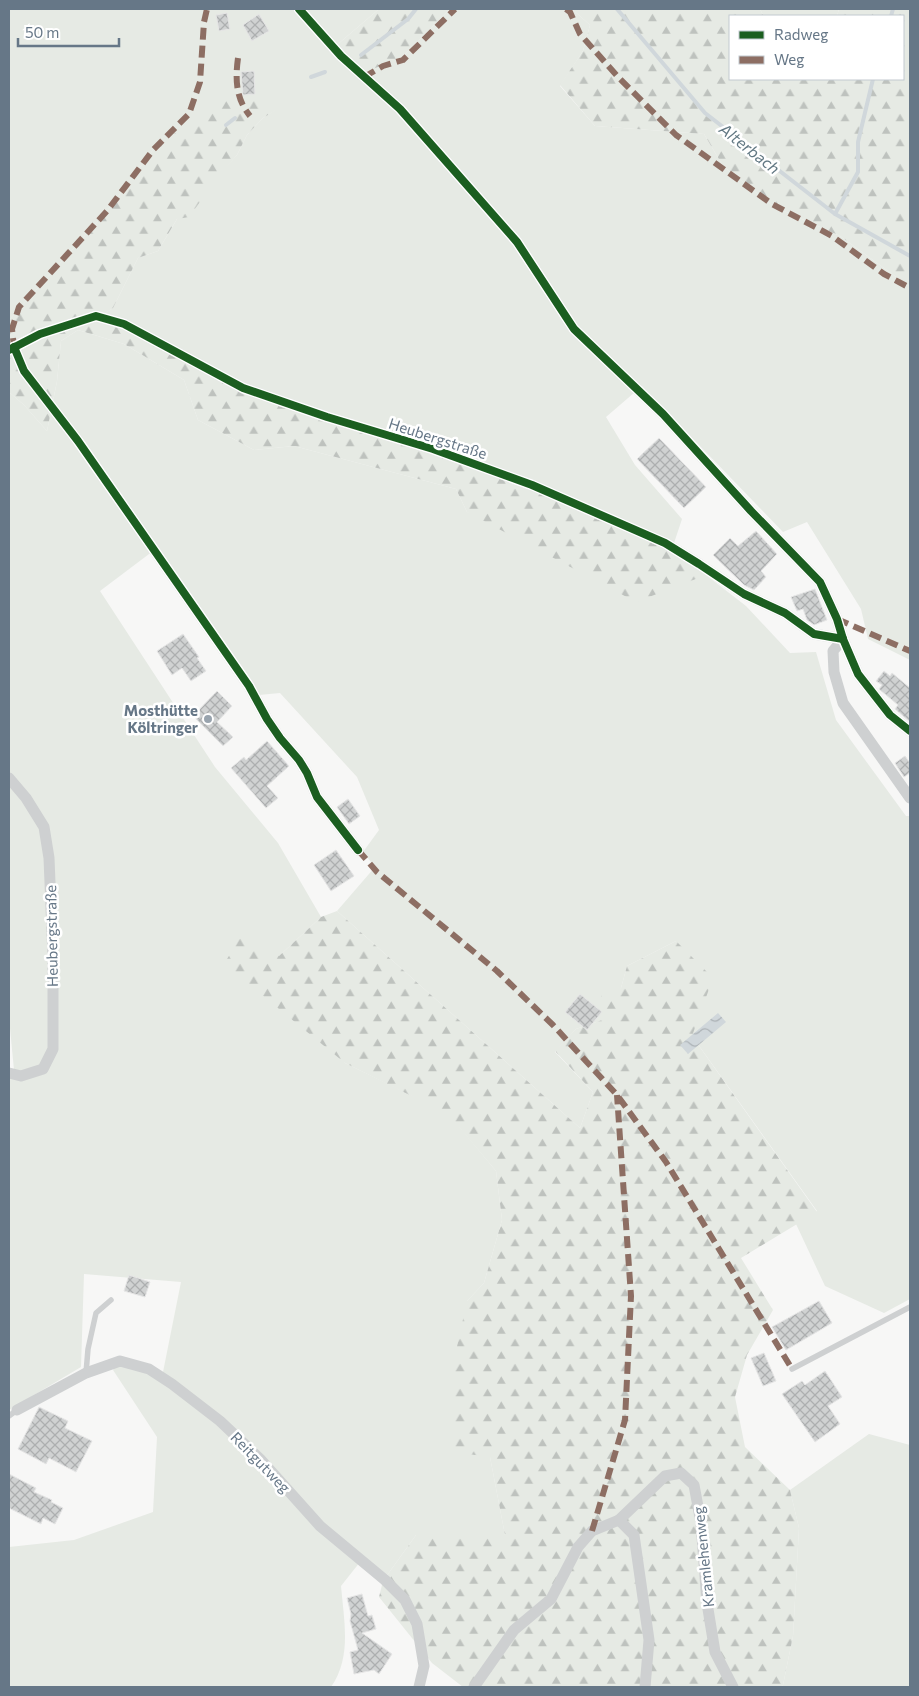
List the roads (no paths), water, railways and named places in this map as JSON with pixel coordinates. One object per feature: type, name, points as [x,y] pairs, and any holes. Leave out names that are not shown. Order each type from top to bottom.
[{"type":"street","points":[[299,9],[341,56],[400,109],[518,242],[574,329],[663,414],[751,511],[820,582],[838,619],[843,639],[858,674],[890,715],[910,731]]},
{"type":"street","name":"Heubergstraße","points":[[358,850],[317,797],[307,773],[267,719],[249,686],[78,441],[24,371],[11,349],[40,334],[96,316],[124,324],[244,388],[327,418],[433,449],[541,488],[664,543],[744,594],[785,613],[814,634],[843,639]]},
{"type":"street","points":[[843,639],[833,651],[834,672],[843,702],[910,798]]},
{"type":"street","name":"Heubergstraße","points":[[9,778],[26,798],[44,826],[49,858],[53,957],[53,1049],[43,1069],[21,1076],[9,1073]]},
{"type":"street","name":"Reitgutweg","points":[[13,1413],[86,1373],[120,1361],[149,1370],[172,1384],[220,1421],[260,1459],[320,1526],[385,1580],[405,1600],[417,1624],[424,1666],[419,1687]]},
{"type":"street","name":"Kramlehenweg","points":[[620,1520],[665,1476],[681,1473],[694,1485],[701,1523],[707,1603],[715,1652],[733,1687]]},
{"type":"street","points":[[474,1687],[514,1630],[551,1599],[578,1546],[592,1531],[620,1520],[634,1535],[649,1640],[645,1687]]},
{"type":"lane","points":[[86,1373],[88,1348],[96,1313],[112,1300]]},
{"type":"lane","points":[[792,1368],[910,1307]]},
{"type":"water","points":[[718,1013],[726,1022],[688,1054],[680,1045]]},
{"type":"waterway","points":[[361,55],[408,19],[416,9]]},
{"type":"waterway","name":"Alterbach","points":[[617,9],[705,113],[835,214],[910,256]]},
{"type":"waterway","points":[[891,15],[893,9]]},
{"type":"waterway","points":[[311,77],[325,72]]},
{"type":"waterway","points":[[835,214],[858,172],[858,142],[873,80]]},
{"type":"waterway","points":[[226,125],[235,118]]},
{"type":"place","name":"Mosthütte Költringer","points":[[208,719]]}]
